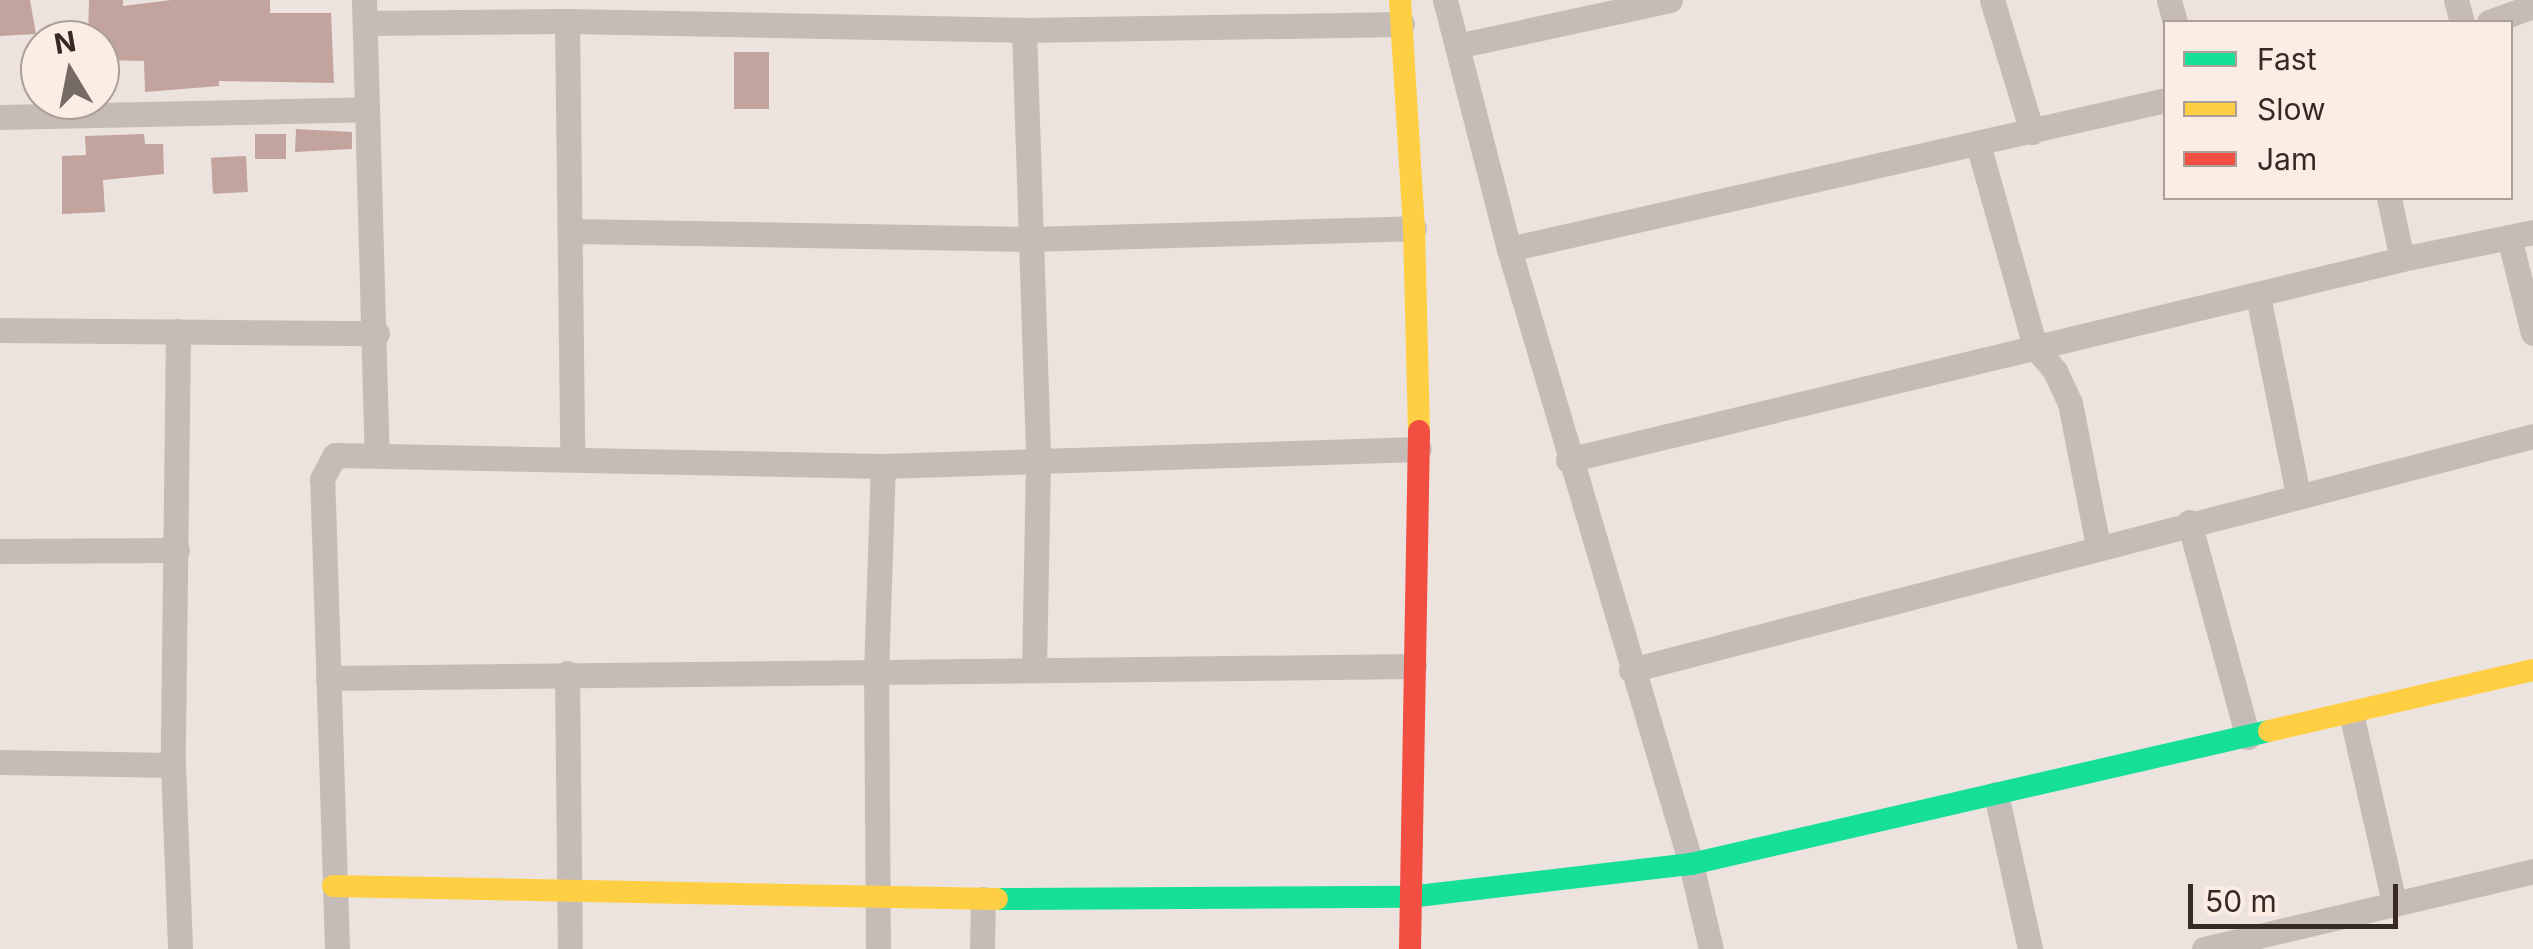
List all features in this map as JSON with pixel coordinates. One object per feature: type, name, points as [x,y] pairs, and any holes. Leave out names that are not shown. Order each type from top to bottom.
[{"type":"street","points":[[1446,0],[1509,250],[1568,460],[1691,864],[1711,949]]},
{"type":"street","points":[[1457,46],[1670,0]]},
{"type":"street","points":[[1992,0],[2032,132]]},
{"type":"street","points":[[2494,20],[2533,6]]},
{"type":"street","points":[[377,452],[377,333],[365,11],[567,21],[826,13],[1024,30],[1401,12],[1414,228],[1419,449],[1410,949]]},
{"type":"street","points":[[567,21],[573,231],[572,458]]},
{"type":"street","points":[[1024,30],[1038,463],[1034,668]]},
{"type":"street","points":[[1509,250],[2163,101]]},
{"type":"street","points":[[0,117],[367,109]]},
{"type":"street","points":[[1978,144],[2035,348],[2055,371],[2070,402],[2098,546]]},
{"type":"street","points":[[2389,200],[2402,259]]},
{"type":"street","points":[[573,231],[1030,239],[1414,228]]},
{"type":"street","points":[[1568,460],[2402,259],[2521,234],[2533,333]]},
{"type":"street","points":[[2258,296],[2298,494]]},
{"type":"street","points":[[0,330],[377,333]]},
{"type":"street","points":[[178,332],[173,765],[180,949]]},
{"type":"street","points":[[1631,670],[2189,522],[2533,436]]},
{"type":"street","points":[[337,949],[322,479],[335,454],[883,466],[1419,449]]},
{"type":"street","points":[[878,949],[876,674],[883,466]]},
{"type":"street","points":[[2189,522],[2248,737]]},
{"type":"street","points":[[0,551],[176,550]]},
{"type":"street","points":[[328,678],[1414,666]]},
{"type":"street","points":[[333,886],[572,888],[878,900],[1409,897],[1691,864],[2533,670]]},
{"type":"street","points":[[567,673],[570,949]]},
{"type":"street","points":[[2351,713],[2394,903]]},
{"type":"street","points":[[0,762],[173,765]]},
{"type":"street","points":[[1996,794],[2030,949]]},
{"type":"street","points":[[2208,949],[2533,871]]},
{"type":"street","points":[[982,949],[983,898]]},
{"type":"building","points":[[0,0],[30,0],[34,20],[20,20],[20,35],[0,36]]},
{"type":"building","points":[[89,0],[123,0],[123,6],[171,0],[270,0],[270,13],[331,13],[334,83],[219,81],[219,86],[145,92],[144,61],[120,60],[120,20],[88,20]]},
{"type":"building","points":[[734,52],[769,52],[769,109],[734,109]]},
{"type":"building","points":[[296,129],[352,132],[352,149],[295,152]]},
{"type":"building","points":[[144,134],[145,144],[163,144],[164,174],[103,180],[105,212],[62,214],[62,156],[86,155],[85,136]]},
{"type":"building","points":[[255,134],[286,134],[286,159],[255,159]]},
{"type":"building","points":[[246,156],[248,192],[213,194],[211,158]]},
{"type":"traffic: fast","points":[[997,899],[1409,897],[1691,864],[2269,731]]},
{"type":"traffic: slow","points":[[1400,0],[1414,228],[1419,431]]},
{"type":"traffic: slow","points":[[2269,731],[2533,670]]},
{"type":"traffic: slow","points":[[333,886],[997,899]]},
{"type":"traffic: jam","points":[[1410,949],[1419,431]]}]
